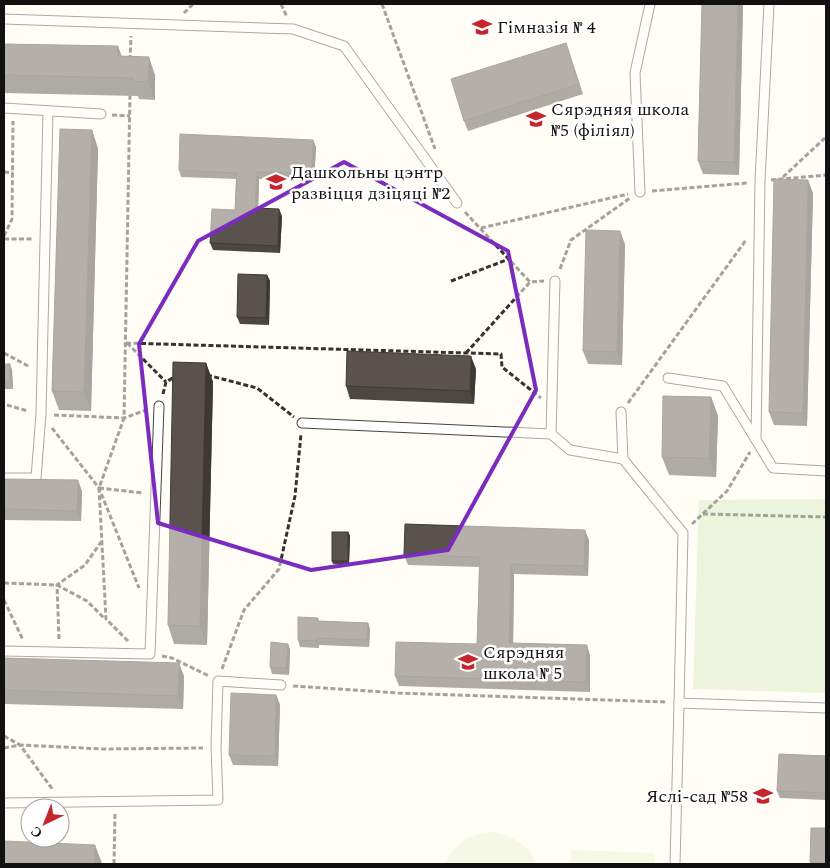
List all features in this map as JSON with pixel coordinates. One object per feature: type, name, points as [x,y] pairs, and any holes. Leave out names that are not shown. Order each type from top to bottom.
[{"type":"lane","points":[[640,192],[635,73],[650,4]]},
{"type":"lane","points":[[756,440],[760,221],[770,4]]},
{"type":"lane","points":[[4,19],[293,29],[344,46],[457,203]]},
{"type":"lane","points":[[8,108],[101,114]]},
{"type":"lane","points":[[4,478],[36,478],[41,414],[48,111]]},
{"type":"lane","points":[[551,434],[555,281]]},
{"type":"lane","points":[[668,378],[723,386],[773,468],[826,471]]},
{"type":"lane","points":[[4,651],[145,654],[156,494],[159,406]]},
{"type":"lane","points":[[621,412],[623,459],[683,533],[675,864]]},
{"type":"lane","points":[[302,423],[551,434],[570,450],[623,459]]},
{"type":"lane","points":[[70,803],[218,800],[216,747],[218,681],[281,686]]},
{"type":"lane","points":[[679,703],[826,708]]},
{"type":"lane","points":[[4,803],[20,803]]},
{"type":"path","points":[[382,4],[437,154]]},
{"type":"path","points":[[130,69],[131,23]]},
{"type":"path","points":[[106,619],[99,488],[124,418],[130,88]]},
{"type":"path","points":[[8,108],[13,173],[12,219],[4,238],[45,240]]},
{"type":"path","points":[[782,178],[826,137]]},
{"type":"path","points":[[4,172],[13,173]]},
{"type":"path","points":[[466,353],[530,282],[555,281],[571,240],[640,192]]},
{"type":"path","points":[[457,203],[530,282]]},
{"type":"path","points":[[621,412],[760,221]]},
{"type":"path","points":[[451,281],[509,259]]},
{"type":"path","points":[[126,343],[501,354],[502,367],[552,407]]},
{"type":"path","points":[[126,343],[166,382]]},
{"type":"path","points":[[4,353],[42,373]]},
{"type":"path","points":[[41,414],[99,488],[141,592]]},
{"type":"path","points":[[4,584],[57,585],[87,601],[145,654],[172,658],[218,681],[244,610],[279,569],[295,496],[302,423]]},
{"type":"path","points":[[756,440],[727,491],[703,514],[826,518]]},
{"type":"path","points":[[99,488],[156,494]]},
{"type":"path","points":[[57,585],[85,565],[102,541]]},
{"type":"path","points":[[57,585],[59,652]]},
{"type":"path","points":[[4,600],[29,652]]},
{"type":"path","points":[[281,686],[398,693],[679,703]]},
{"type":"path","points":[[4,736],[20,745],[58,798]]},
{"type":"path","points":[[4,748],[20,745],[103,749],[216,747]]},
{"type":"path","points":[[114,864],[116,802]]},
{"type":"highlighted area","points":[[344,162],[508,251],[536,390],[448,550],[311,570],[158,523],[139,344],[198,241]]},
{"type":"green space","points":[[826,499],[826,693],[693,689],[699,500]]},
{"type":"green space","points":[[491,832],[506,835],[524,846],[536,864],[445,864],[453,850],[463,841],[469,837]]},
{"type":"green space","points":[[571,850],[655,853],[655,864],[571,864]]},
{"type":"building","points":[[702,4],[738,4],[734,162],[698,161]]},
{"type":"building","points":[[566,43],[579,84],[464,121],[451,79]]},
{"type":"building","points":[[4,44],[118,46],[118,56],[149,57],[148,82],[133,81],[133,78],[4,75]]},
{"type":"building","points":[[60,129],[92,130],[84,392],[52,391]]},
{"type":"building","points":[[180,134],[313,140],[312,174],[257,172],[255,208],[279,209],[278,246],[210,243],[212,209],[235,210],[237,173],[179,170]]},
{"type":"building","points":[[774,179],[808,180],[803,413],[769,412]]},
{"type":"building","points":[[586,230],[620,231],[617,352],[583,351]]},
{"type":"building","points":[[238,274],[267,275],[266,318],[237,317]]},
{"type":"building","points":[[347,351],[471,356],[470,391],[346,386]]},
{"type":"building","points":[[173,362],[206,363],[200,626],[168,625]]},
{"type":"building","points":[[4,364],[10,364],[10,382],[4,382]]},
{"type":"building","points":[[663,396],[711,397],[709,458],[662,457]]},
{"type":"building","points":[[4,479],[78,480],[77,511],[4,509]]},
{"type":"building","points":[[405,524],[585,530],[584,566],[511,564],[509,643],[587,645],[586,682],[395,676],[396,642],[477,644],[480,557],[404,555]]},
{"type":"building","points":[[332,532],[348,532],[348,561],[332,561]]},
{"type":"building","points":[[298,617],[318,618],[318,621],[368,623],[367,640],[317,638],[317,641],[298,640]]},
{"type":"building","points":[[271,642],[288,644],[286,668],[270,667]]},
{"type":"building","points":[[4,658],[179,663],[178,696],[4,690]]},
{"type":"building","points":[[231,693],[276,695],[275,756],[229,755]]},
{"type":"building","points":[[779,754],[826,756],[826,793],[777,791]]},
{"type":"building","points":[[811,828],[826,828],[826,862],[810,862]]},
{"type":"building","points":[[4,841],[20,842],[20,848],[70,848],[70,844],[95,845],[94,864],[4,864]]},
{"type":"place","name":"Гімназія № 4","points":[[482,27]]},
{"type":"place","name":"Сярэдняя школа №5 (філіял)","points":[[536,119]]},
{"type":"place","name":"Дашкольны цэнтр развіцця дзіцяці №2","points":[[276,182]]},
{"type":"place","name":"Сярэдняя школа № 5","points":[[468,662]]},
{"type":"place","name":"Яслі-сад №58","points":[[763,796]]}]
